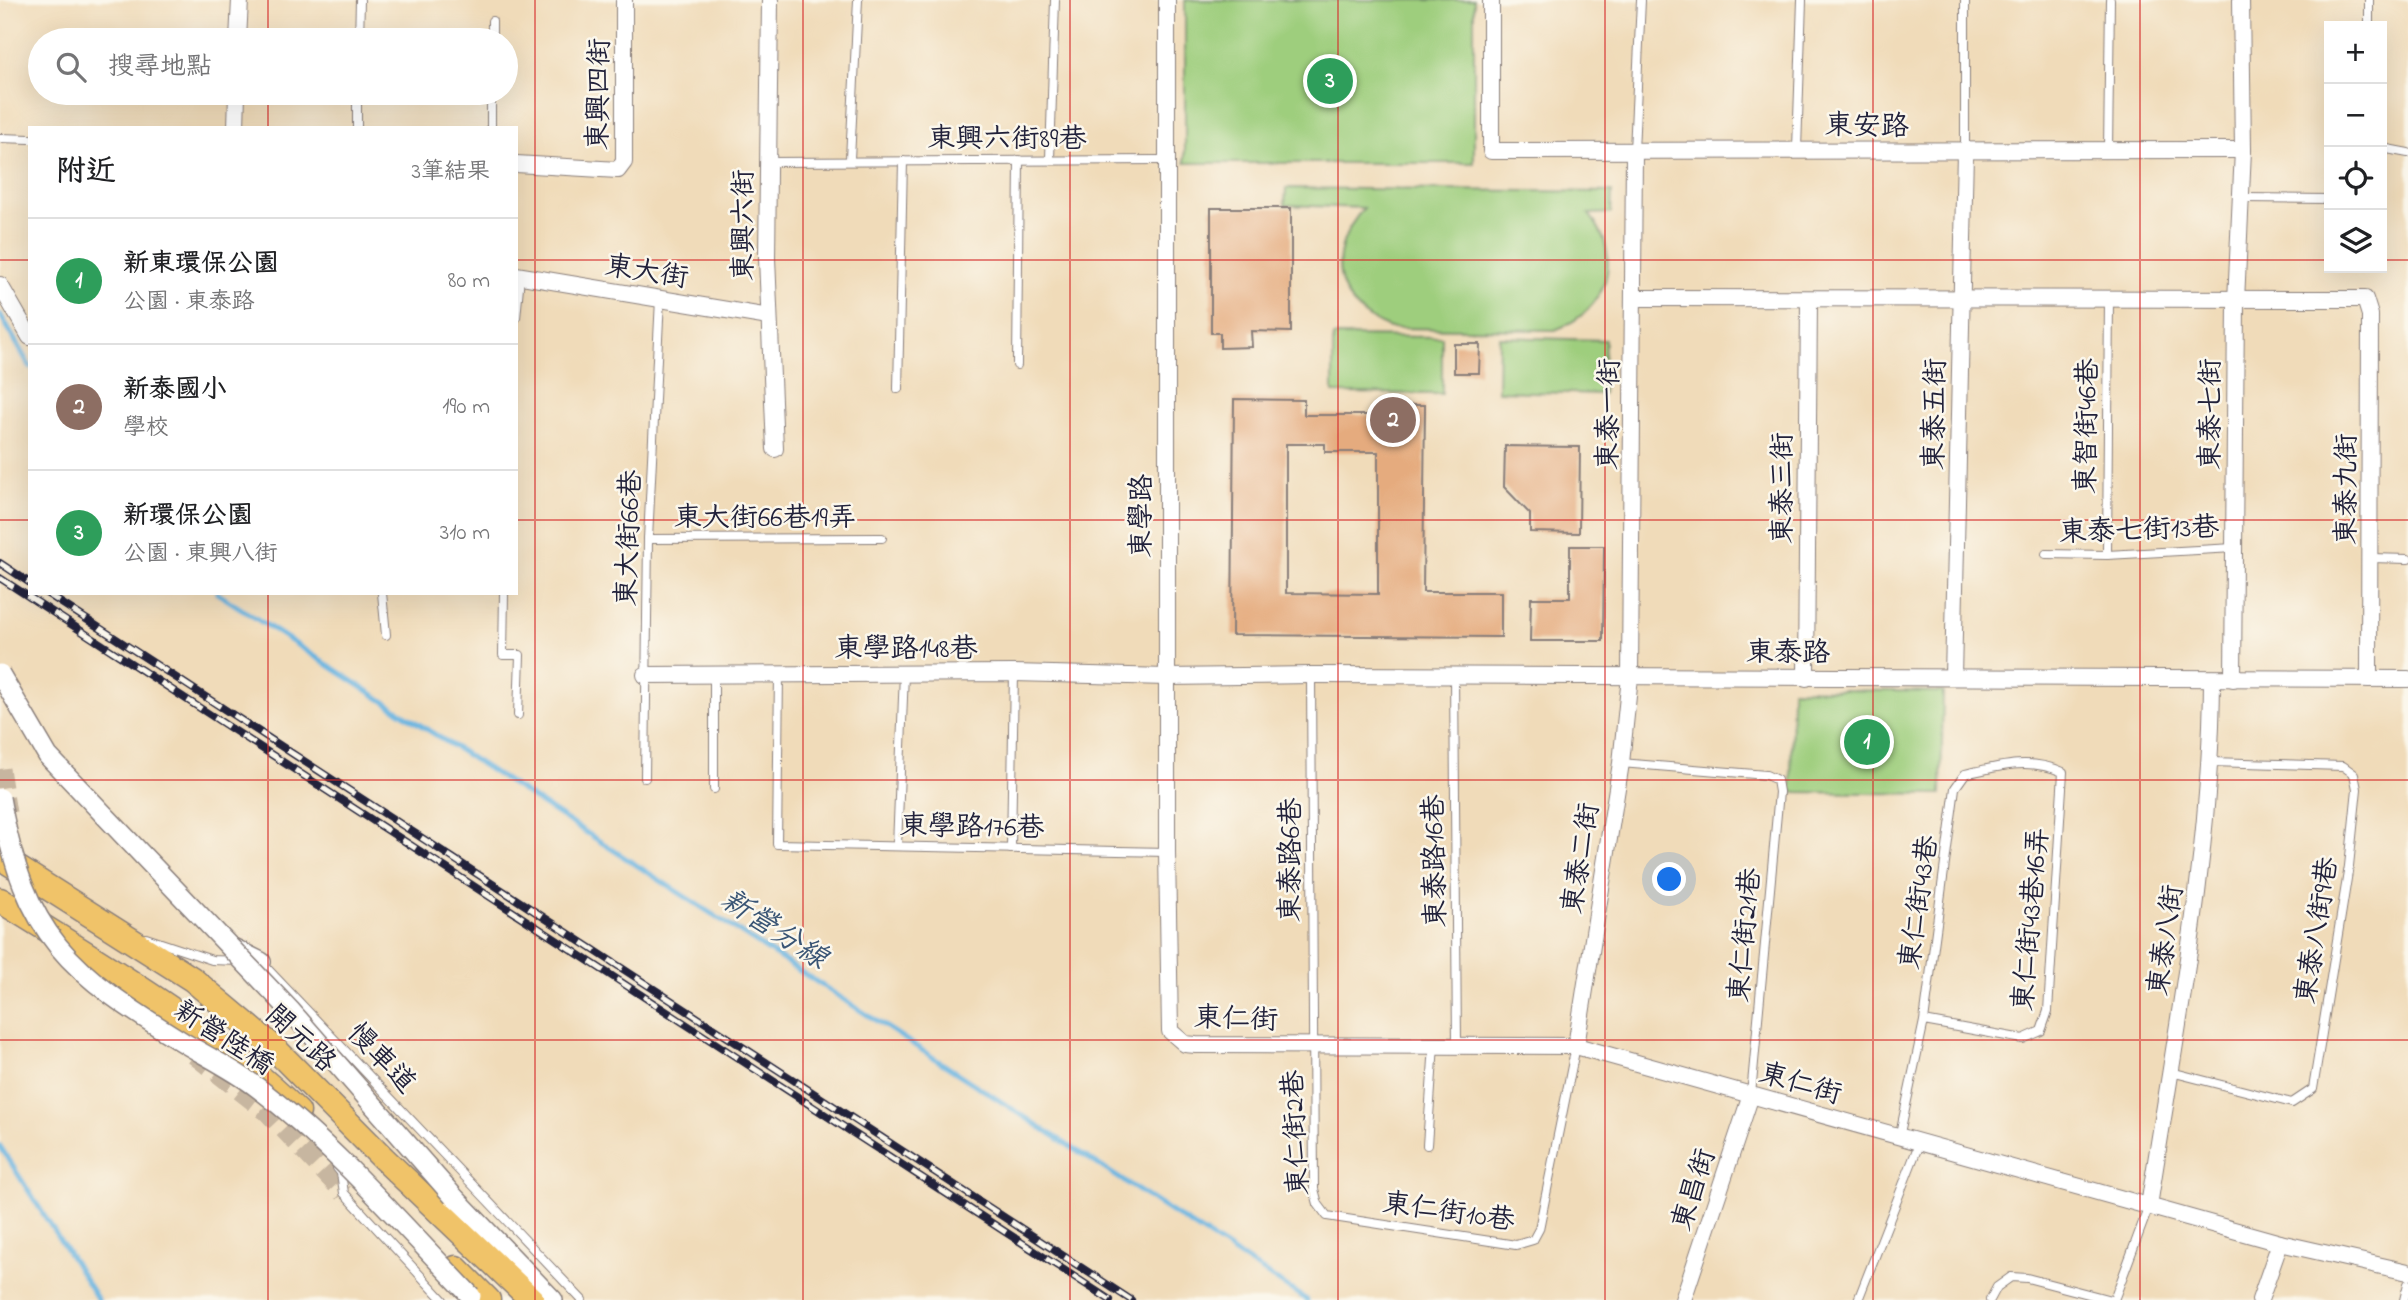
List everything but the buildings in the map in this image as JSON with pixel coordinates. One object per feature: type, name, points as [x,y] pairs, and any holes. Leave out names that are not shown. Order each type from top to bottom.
[{"type":"main road","name":"開元路","points":[[0,857],[192,979],[273,1047],[384,1159],[532,1300]]},
{"type":"main road","name":"開元路","points":[[0,900],[180,1014],[274,1088],[478,1299]]},
{"type":"street","points":[[239,28],[240,0]]},
{"type":"street","name":"東興四街","points":[[518,164],[618,170],[624,162],[624,0]]},
{"type":"street","name":"東興六街","points":[[770,0],[769,317],[775,449]]},
{"type":"street","name":"東學路","points":[[1167,0],[1167,852],[1170,1031]]},
{"type":"street","name":"東安路","points":[[1491,0],[1491,151],[2243,150]]},
{"type":"street","name":"東泰七街","points":[[2234,679],[2236,301],[2243,150],[2241,0]]},
{"type":"street","points":[[236,126],[237,105]]},
{"type":"street","name":"東泰一街","points":[[1630,677],[1635,298],[1634,152]]},
{"type":"street","name":"東泰五街","points":[[1953,677],[1965,152]]},
{"type":"street","name":"東大街","points":[[518,275],[769,317]]},
{"type":"street","points":[[0,285],[28,334]]},
{"type":"street","points":[[1635,298],[2109,297],[2236,301]]},
{"type":"street","name":"東泰三街","points":[[1806,678],[1809,299]]},
{"type":"street","name":"東泰九街","points":[[2236,301],[2365,299],[2370,315],[2370,679]]},
{"type":"street","name":"東學路148巷","points":[[645,675],[1014,673],[1167,677]]},
{"type":"street","name":"新營陸橋","points":[[0,674],[48,756],[290,1010],[453,1196],[553,1300]]},
{"type":"street","name":"東泰路","points":[[1167,677],[1311,675],[2408,679]]},
{"type":"street","name":"東泰二街","points":[[1576,1046],[1621,763],[1630,677]]},
{"type":"street","name":"東泰八街","points":[[2149,1206],[2186,981],[2211,762],[2212,680]]},
{"type":"street","name":"新營陸橋","points":[[0,798],[9,848],[23,890],[49,938],[87,977],[134,1012],[258,1087],[334,1155],[478,1299]]},
{"type":"street","points":[[220,942],[261,962]]},
{"type":"street","name":"東仁街","points":[[1170,1031],[1185,1044],[1196,1045],[1576,1046],[2280,1243],[2408,1272]]},
{"type":"street","name":"東昌街","points":[[1683,1300],[1751,1095]]},
{"type":"street","points":[[2260,1300],[2280,1243]]},
{"type":"lane","points":[[359,28],[360,0]]},
{"type":"lane","points":[[850,159],[858,0]]},
{"type":"lane","points":[[1050,159],[1055,0]]},
{"type":"lane","points":[[1634,152],[1641,0]]},
{"type":"lane","points":[[1797,149],[1802,0]]},
{"type":"lane","points":[[1965,0],[1965,152]]},
{"type":"lane","points":[[2108,149],[2110,0]]},
{"type":"lane","points":[[2369,0],[2369,21]]},
{"type":"lane","points":[[492,20],[492,28]]},
{"type":"lane","points":[[357,126],[358,105]]},
{"type":"lane","points":[[491,105],[491,126]]},
{"type":"lane","points":[[0,138],[28,139]]},
{"type":"lane","points":[[2387,149],[2408,153]]},
{"type":"lane","name":"東興六街89巷","points":[[768,162],[850,159],[1166,160]]},
{"type":"lane","points":[[1017,365],[1019,160]]},
{"type":"lane","points":[[898,389],[903,161]]},
{"type":"lane","points":[[2242,198],[2324,200]]},
{"type":"lane","name":"東智街46巷","points":[[2107,555],[2109,297]]},
{"type":"lane","name":"東大街66巷","points":[[645,778],[648,539],[660,299]]},
{"type":"lane","name":"東大街66巷19弄","points":[[648,539],[882,538]]},
{"type":"lane","name":"東泰七街13巷","points":[[2046,554],[2107,555],[2234,548]]},
{"type":"lane","points":[[2371,558],[2408,559]]},
{"type":"lane","points":[[382,595],[386,635]]},
{"type":"lane","points":[[504,595],[503,655],[520,655],[518,715]]},
{"type":"lane","points":[[897,846],[904,673]]},
{"type":"lane","points":[[1011,849],[1014,673]]},
{"type":"lane","points":[[714,674],[714,789]]},
{"type":"lane","name":"東學路176巷","points":[[779,674],[777,844],[1167,852]]},
{"type":"lane","name":"東泰路6巷","points":[[1311,675],[1312,1045]]},
{"type":"lane","name":"東泰路16巷","points":[[1454,676],[1457,1045]]},
{"type":"lane","name":"東泰八街9巷","points":[[2171,1072],[2292,1103],[2313,1088],[2349,866],[2357,789],[2354,774],[2343,766],[2211,762]]},
{"type":"lane","name":"東仁街21巷","points":[[1621,763],[1766,775],[1777,779],[1779,792],[1751,1095]]},
{"type":"lane","name":"東仁街43巷","points":[[1899,1138],[1924,1021],[1955,788],[1965,774],[2010,763],[2044,764],[2063,772]]},
{"type":"lane","name":"東仁街43巷16弄","points":[[1924,1021],[2023,1039],[2041,1031],[2048,1011],[2063,772]]},
{"type":"lane","points":[[107,924],[212,960],[261,962]]},
{"type":"lane","name":"慢車道","points":[[261,962],[582,1300]]},
{"type":"lane","name":"東仁街2巷","points":[[1312,1045],[1314,1189],[1318,1204],[1327,1216]]},
{"type":"lane","points":[[1427,1145],[1434,1045]]},
{"type":"lane","name":"東仁街10巷","points":[[1327,1216],[1516,1245],[1533,1240],[1539,1229],[1576,1046]]},
{"type":"lane","points":[[274,1088],[341,1173],[344,1193],[443,1300]]},
{"type":"lane","points":[[1858,1300],[1919,1144]]},
{"type":"lane","points":[[1990,1300],[1997,1287],[2011,1277],[2028,1278],[2112,1300],[2149,1206]]},
{"type":"lane","points":[[2404,1300],[2408,1284]]},
{"type":"green space","points":[[1185,0],[1474,0],[1474,163],[1185,163]]},
{"type":"green space","points":[[1286,188],[1612,192],[1611,213],[1589,214],[1600,231],[1606,248],[1608,265],[1605,281],[1598,297],[1587,310],[1555,330],[1390,328],[1370,319],[1356,306],[1346,292],[1340,276],[1343,242],[1364,208],[1285,205]]},
{"type":"green space","points":[[1333,336],[1442,337],[1442,394],[1333,393]]},
{"type":"green space","points":[[1499,337],[1605,340],[1603,394],[1498,391]]},
{"type":"green space","points":[[1792,689],[1943,692],[1941,794],[1791,792]]},
{"type":"waterway","name":"新營分線","points":[[0,314],[28,363]]},
{"type":"waterway","name":"新營分線","points":[[220,595],[1307,1300]]},
{"type":"waterway","points":[[0,1146],[98,1300]]},
{"type":"tunnel","points":[[0,769],[7,813]]},
{"type":"tunnel","points":[[194,1055],[267,1112],[344,1193]]},
{"type":"railway","points":[[0,563],[28,582]]},
{"type":"railway","points":[[0,578],[1110,1300]]},
{"type":"railway","points":[[49,595],[1131,1300]]},
{"type":"place","name":"新環保公園","points":[[1330,81]]},
{"type":"place","name":"新泰國小","points":[[1393,420]]},
{"type":"place","name":"新東環保公園","points":[[1867,742]]}]
